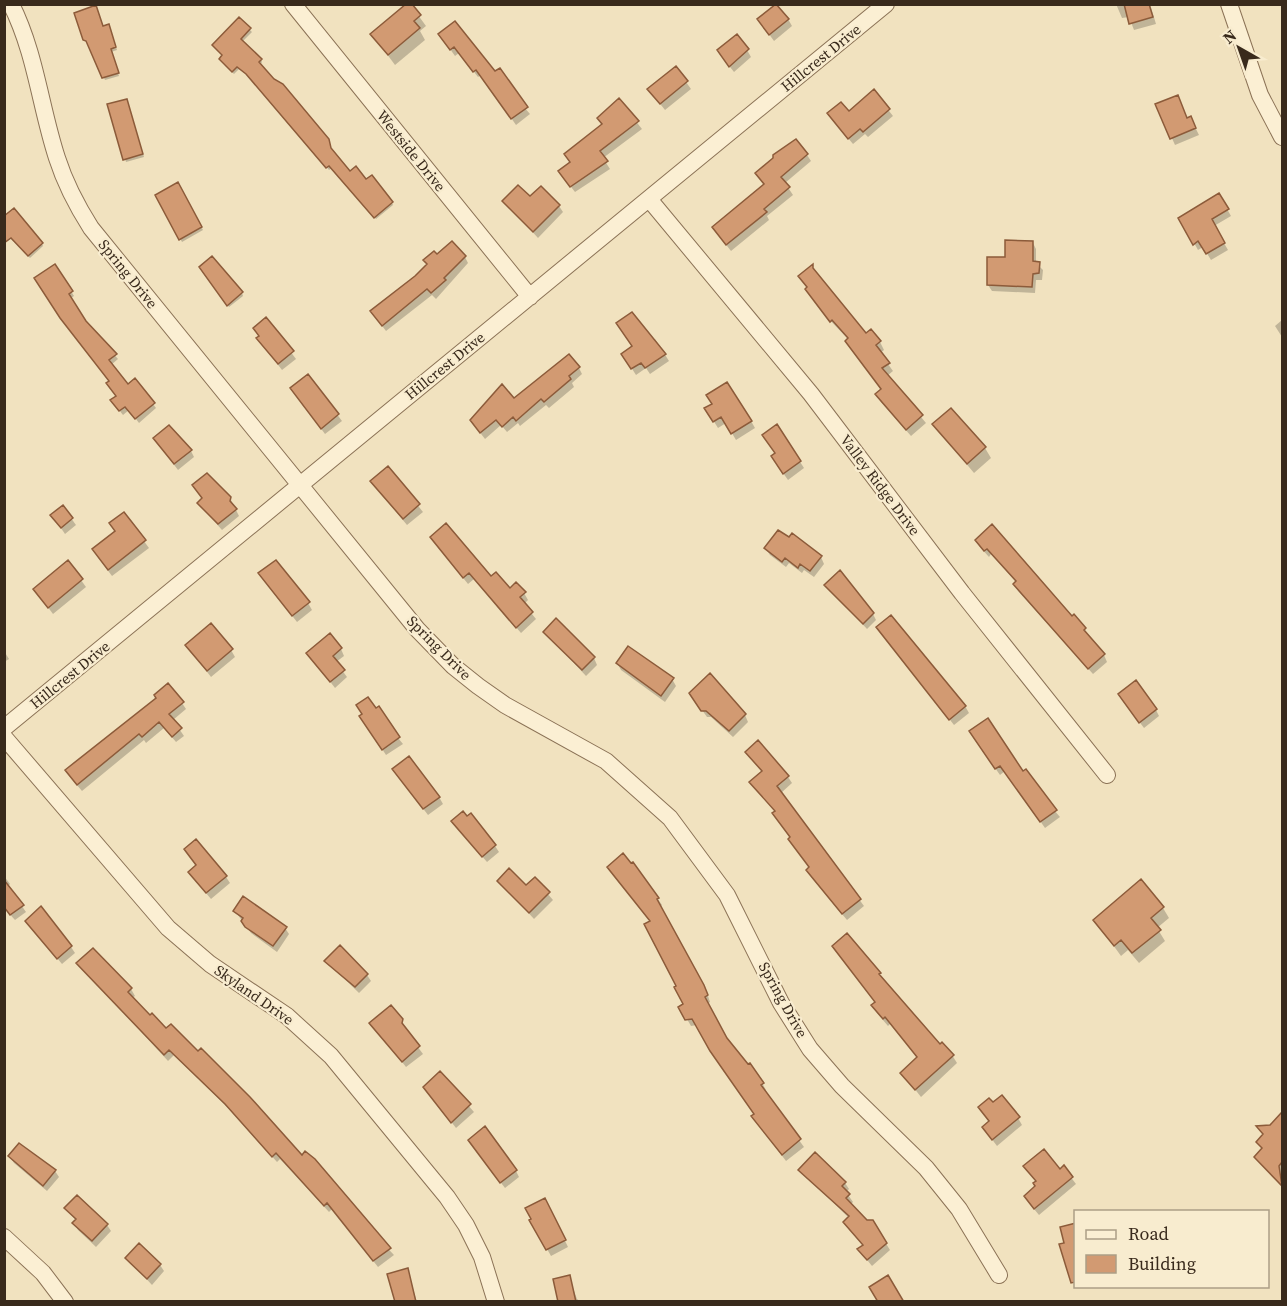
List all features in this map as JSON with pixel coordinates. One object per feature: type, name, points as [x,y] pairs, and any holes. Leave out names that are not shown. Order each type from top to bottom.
[{"type":"street","name":"Spring Drive","points":[[11,4],[33,58],[56,157],[77,206],[91,228],[417,629],[453,666],[506,705],[606,761],[670,818],[727,895],[781,1003],[810,1049],[842,1086],[926,1168],[959,1209],[999,1275]]},
{"type":"street","name":"Westside Drive","points":[[293,4],[530,297]]},
{"type":"street","name":"Hillcrest Drive","points":[[4,728],[886,4]]},
{"type":"street","points":[[1229,4],[1260,95],[1282,137]]},
{"type":"street","name":"Valley Ridge Drive","points":[[649,200],[811,394],[962,593],[1107,775]]},
{"type":"street","name":"Skyland Drive","points":[[4,737],[168,928],[210,964],[287,1016],[330,1056],[447,1197],[466,1225],[482,1257],[496,1302]]},
{"type":"street","points":[[4,1237],[44,1273],[65,1302]]},
{"type":"building","points":[[406,4],[412,4],[421,15],[414,21],[420,28],[388,55],[370,34]]},
{"type":"building","points":[[776,4],[789,19],[769,35],[757,19]]},
{"type":"building","points":[[1124,4],[1149,4],[1153,17],[1129,24]]},
{"type":"building","points":[[96,5],[103,26],[109,24],[116,47],[111,49],[119,73],[102,78],[86,41],[83,40],[74,13]]},
{"type":"building","points":[[239,17],[251,28],[241,39],[262,59],[259,62],[274,79],[283,84],[329,139],[331,148],[350,171],[356,166],[366,179],[372,175],[393,202],[374,218],[329,166],[326,168],[246,74],[237,67],[232,72],[219,59],[222,55],[212,45]]},
{"type":"building","points":[[455,21],[495,71],[500,68],[528,107],[511,119],[476,70],[473,72],[454,47],[450,50],[438,34]]},
{"type":"building","points":[[737,34],[749,49],[729,67],[717,50]]},
{"type":"building","points":[[676,66],[688,81],[660,104],[647,89]]},
{"type":"building","points":[[874,89],[890,109],[863,132],[860,129],[848,139],[827,113],[841,102],[849,111]]},
{"type":"building","points":[[1178,95],[1187,118],[1191,116],[1196,128],[1170,139],[1155,104]]},
{"type":"building","points":[[619,98],[639,121],[600,151],[608,161],[570,187],[558,171],[570,162],[564,154],[602,124],[597,118]]},
{"type":"building","points":[[127,99],[143,154],[123,160],[107,104]]},
{"type":"building","points":[[796,139],[808,154],[781,177],[790,187],[764,209],[767,212],[726,245],[712,227],[764,184],[755,173],[773,158],[773,155]]},
{"type":"building","points":[[178,182],[202,227],[179,240],[155,195]]},
{"type":"building","points":[[518,185],[530,196],[541,186],[560,205],[533,232],[502,201]]},
{"type":"building","points":[[1219,193],[1229,209],[1212,219],[1225,243],[1206,254],[1198,241],[1193,245],[1178,218]]},
{"type":"building","points":[[14,208],[43,243],[28,256],[11,238],[4,243],[4,216]]},
{"type":"building","points":[[1005,240],[1033,241],[1033,261],[1040,262],[1039,273],[1033,274],[1032,287],[987,285],[987,257],[1005,257]]},
{"type":"building","points":[[452,241],[466,256],[444,278],[446,280],[431,293],[427,289],[382,326],[370,311],[415,276],[427,264],[423,260],[434,251],[437,254]]},
{"type":"building","points":[[212,256],[243,292],[227,306],[199,267]]},
{"type":"building","points":[[55,264],[73,291],[69,294],[86,321],[117,354],[109,360],[128,384],[135,378],[155,403],[135,419],[125,407],[119,411],[110,400],[116,396],[106,383],[109,381],[60,318],[34,278]]},
{"type":"building","points":[[813,264],[813,268],[866,333],[871,329],[881,341],[876,345],[890,363],[882,368],[923,415],[906,430],[875,394],[881,389],[845,341],[848,338],[832,320],[830,322],[805,289],[807,287],[798,276]]},
{"type":"building","points":[[632,312],[666,354],[645,368],[641,363],[631,369],[621,354],[632,346],[616,323]]},
{"type":"building","points":[[266,317],[294,351],[278,364],[256,338],[259,336],[253,328]]},
{"type":"building","points":[[569,354],[580,367],[569,376],[571,379],[544,402],[541,399],[516,421],[513,417],[502,427],[496,420],[480,433],[470,420],[502,384],[514,398]]},
{"type":"building","points":[[308,374],[339,414],[321,429],[290,388]]},
{"type":"building","points":[[727,382],[752,421],[731,434],[721,417],[713,422],[704,408],[712,404],[706,395]]},
{"type":"building","points":[[951,408],[986,447],[967,464],[932,424]]},
{"type":"building","points":[[777,424],[801,461],[783,474],[771,456],[775,453],[762,435]]},
{"type":"building","points":[[169,425],[192,450],[174,464],[153,438]]},
{"type":"building","points":[[388,466],[420,504],[403,519],[370,481]]},
{"type":"building","points":[[207,473],[231,497],[230,501],[237,509],[218,524],[197,503],[202,498],[192,485]]},
{"type":"building","points":[[63,505],[73,518],[61,528],[50,515]]},
{"type":"building","points":[[124,512],[146,540],[108,570],[92,549],[115,531],[109,523]]},
{"type":"building","points":[[446,523],[491,576],[496,572],[510,588],[516,582],[526,592],[520,597],[533,612],[516,628],[469,573],[463,578],[430,537]]},
{"type":"building","points":[[992,524],[1072,616],[1074,614],[1086,628],[1084,630],[1105,654],[1088,669],[1013,584],[1016,581],[987,549],[984,551],[975,540]]},
{"type":"building","points":[[778,530],[789,537],[792,533],[822,556],[810,571],[800,564],[798,568],[785,558],[782,562],[764,548]]},
{"type":"building","points":[[68,560],[83,579],[48,608],[33,589]]},
{"type":"building","points":[[276,560],[310,602],[292,616],[258,573]]},
{"type":"building","points":[[840,570],[874,613],[863,624],[824,585]]},
{"type":"building","points":[[891,615],[966,706],[949,720],[876,627]]},
{"type":"building","points":[[556,618],[595,657],[582,670],[543,632]]},
{"type":"building","points":[[211,623],[233,649],[207,671],[185,645]]},
{"type":"building","points":[[330,633],[342,648],[333,656],[345,670],[330,682],[306,653]]},
{"type":"building","points":[[628,646],[674,678],[661,696],[616,663]]},
{"type":"building","points":[[710,673],[746,714],[729,731],[706,711],[701,711],[689,693]]},
{"type":"building","points":[[1136,680],[1157,709],[1139,723],[1118,694]]},
{"type":"building","points":[[168,683],[184,702],[169,714],[182,728],[172,737],[159,722],[142,737],[139,734],[77,785],[65,770],[156,698],[154,695]]},
{"type":"building","points":[[368,697],[376,708],[379,706],[400,737],[382,750],[359,716],[362,714],[356,705]]},
{"type":"building","points":[[988,718],[1023,771],[1026,769],[1057,810],[1040,822],[1000,766],[995,769],[969,731]]},
{"type":"building","points":[[758,740],[789,776],[777,786],[861,899],[842,914],[806,870],[809,867],[772,813],[775,811],[749,782],[762,771],[745,752]]},
{"type":"building","points":[[409,756],[440,797],[423,809],[392,769]]},
{"type":"building","points":[[463,811],[467,816],[471,813],[496,845],[482,857],[451,821]]},
{"type":"building","points":[[196,839],[227,876],[206,893],[188,872],[196,865],[184,849]]},
{"type":"building","points":[[623,853],[631,863],[633,862],[659,898],[657,899],[704,985],[708,995],[705,997],[727,1038],[748,1064],[750,1063],[764,1083],[761,1085],[801,1139],[782,1155],[751,1116],[754,1114],[710,1051],[692,1019],[685,1020],[678,1007],[683,1004],[674,987],[676,986],[644,924],[650,921],[607,867]]},
{"type":"building","points":[[509,868],[526,885],[535,877],[550,892],[529,913],[497,881]]},
{"type":"building","points":[[1141,879],[1164,907],[1151,918],[1161,930],[1132,953],[1121,940],[1114,946],[1093,920]]},
{"type":"building","points":[[4,880],[24,905],[10,915],[4,907]]},
{"type":"building","points":[[243,896],[287,927],[273,946],[245,927],[241,921],[243,918],[233,911]]},
{"type":"building","points":[[41,906],[72,946],[57,959],[25,921]]},
{"type":"building","points":[[847,933],[881,973],[879,974],[940,1044],[942,1042],[954,1055],[915,1090],[900,1073],[917,1057],[885,1017],[883,1019],[871,1005],[875,1002],[832,946]]},
{"type":"building","points":[[340,945],[368,974],[355,987],[324,961]]},
{"type":"building","points":[[93,948],[132,988],[128,992],[150,1015],[152,1013],[166,1028],[171,1024],[198,1051],[201,1048],[250,1097],[302,1155],[305,1151],[315,1159],[391,1248],[373,1261],[327,1203],[324,1206],[276,1153],[272,1157],[225,1104],[169,1050],[164,1055],[76,963]]},
{"type":"building","points":[[391,1005],[420,1046],[402,1062],[369,1023]]},
{"type":"building","points":[[440,1071],[471,1104],[451,1123],[423,1087]]},
{"type":"building","points":[[1002,1095],[1020,1117],[992,1140],[982,1127],[989,1121],[978,1107],[989,1098],[993,1102]]},
{"type":"building","points":[[1282,1112],[1282,1162],[1279,1166],[1282,1186],[1254,1157],[1262,1148],[1256,1142],[1263,1134],[1256,1126],[1270,1125]]},
{"type":"building","points":[[485,1126],[517,1170],[500,1183],[468,1140]]},
{"type":"building","points":[[19,1143],[56,1170],[43,1186],[8,1156]]},
{"type":"building","points":[[1044,1149],[1060,1169],[1064,1165],[1073,1177],[1034,1209],[1024,1196],[1035,1186],[1033,1183],[1036,1181],[1023,1166]]},
{"type":"building","points":[[815,1152],[846,1182],[842,1186],[850,1194],[846,1198],[867,1220],[873,1220],[887,1243],[867,1260],[857,1249],[863,1245],[843,1222],[849,1216],[798,1170]]},
{"type":"building","points":[[77,1195],[108,1224],[92,1241],[72,1223],[76,1219],[64,1208]]},
{"type":"building","points":[[545,1198],[566,1240],[546,1250],[525,1208]]},
{"type":"building","points":[[1074,1224],[1074,1282],[1071,1283],[1059,1244],[1064,1243],[1060,1227]]},
{"type":"building","points":[[139,1243],[161,1264],[147,1279],[125,1258]]},
{"type":"building","points":[[408,1268],[416,1302],[395,1302],[387,1274]]},
{"type":"building","points":[[570,1275],[576,1302],[558,1302],[553,1279]]},
{"type":"building","points":[[888,1275],[904,1302],[878,1302],[869,1287]]}]
